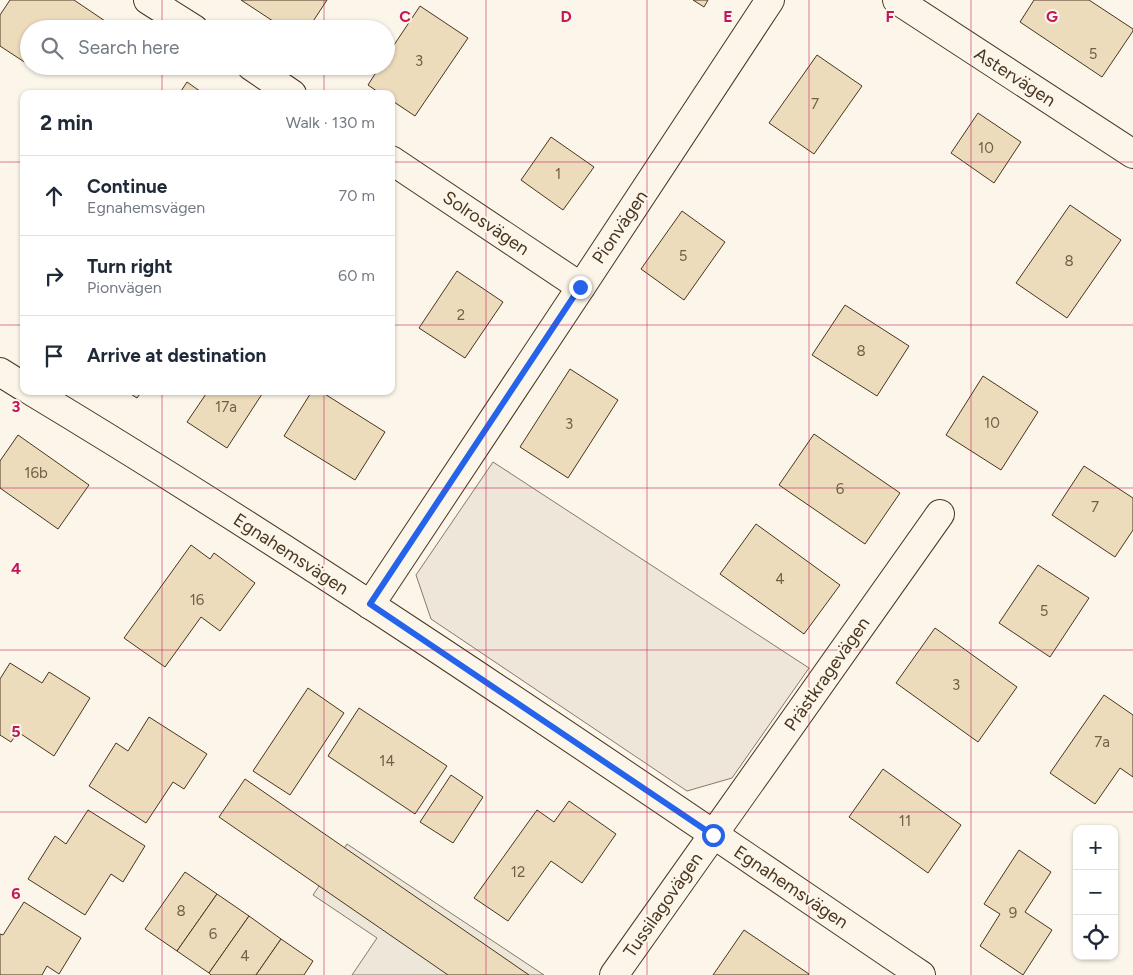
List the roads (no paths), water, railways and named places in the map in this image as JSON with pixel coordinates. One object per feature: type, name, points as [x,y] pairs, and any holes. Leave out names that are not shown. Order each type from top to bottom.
[{"type":"street","points":[[148,0],[180,20]]},
{"type":"street","name":"Pionvägen","points":[[370,604],[770,0]]},
{"type":"street","name":"Astervägen","points":[[897,0],[1133,154]]},
{"type":"street","points":[[264,75],[286,90]]},
{"type":"street","name":"Solrosvägen","points":[[395,163],[580,287]]},
{"type":"street","points":[[0,372],[20,384]]},
{"type":"street","name":"Egnahemsvägen","points":[[38,395],[113,440],[370,604],[920,975]]},
{"type":"street","name":"Prästkragevägen","points":[[713,835],[940,514]]},
{"type":"street","name":"Tussilagovägen","points":[[614,975],[713,835]]}]
